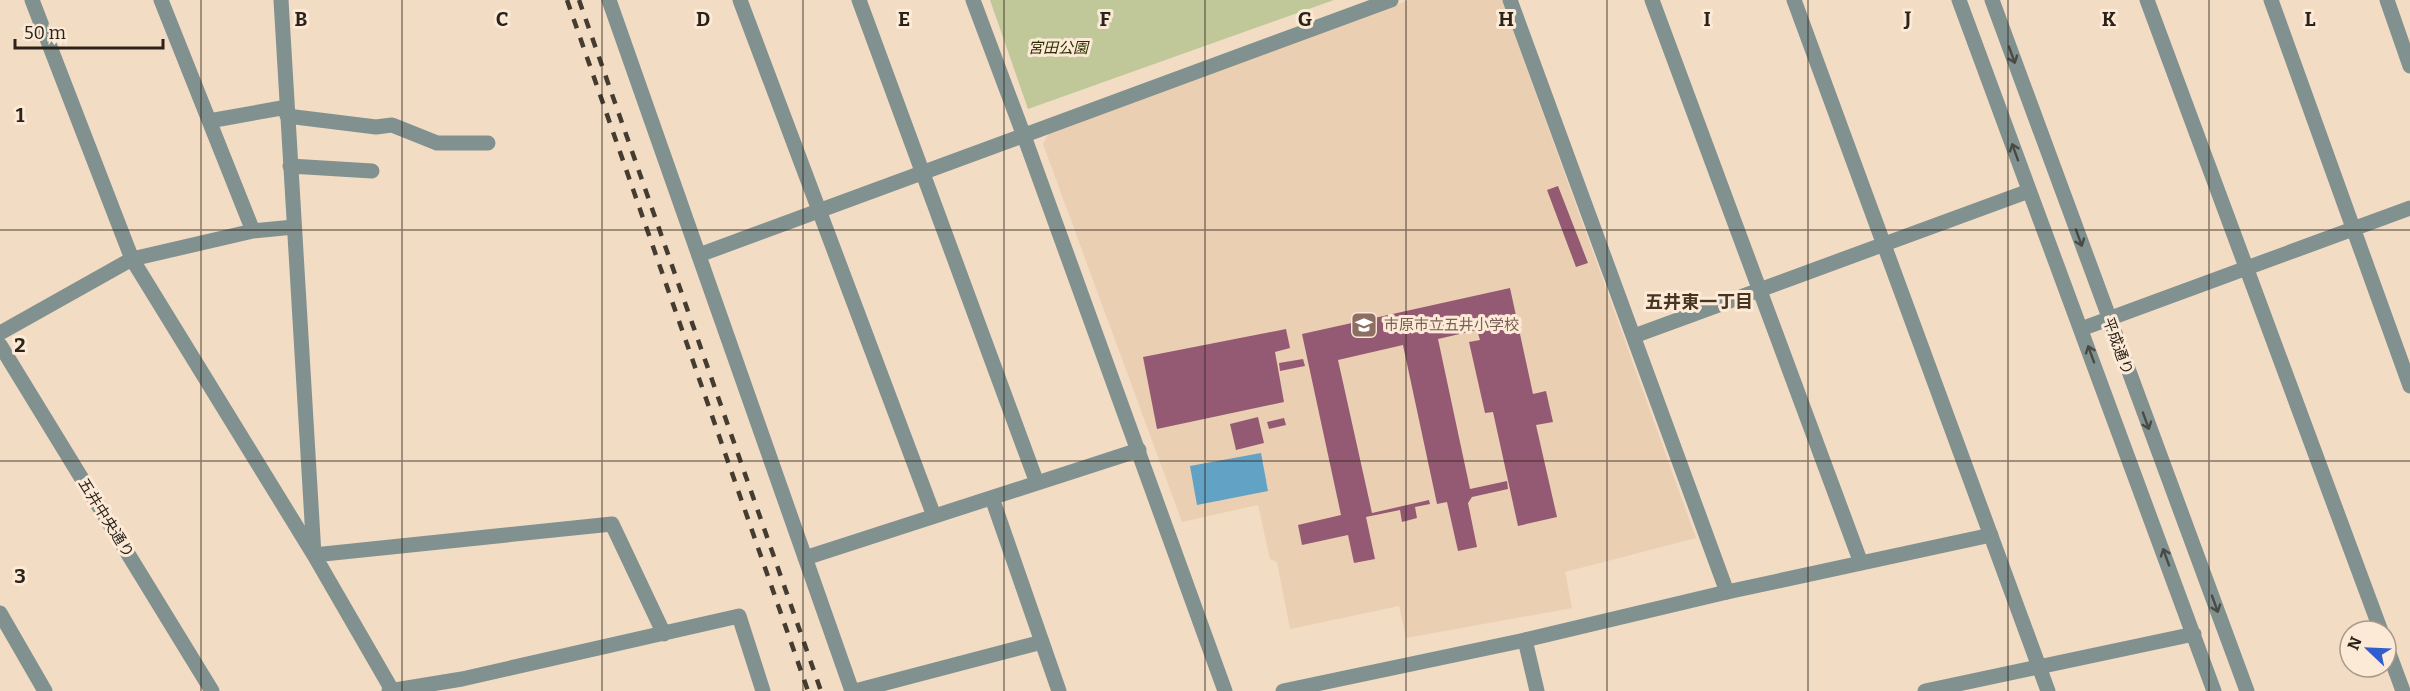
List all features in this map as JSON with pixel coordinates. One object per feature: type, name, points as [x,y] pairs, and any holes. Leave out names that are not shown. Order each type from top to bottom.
[{"type":"street","points":[[32,0],[132,259],[314,555],[391,691],[464,685],[739,616],[763,691]]},
{"type":"street","points":[[161,0],[253,231]]},
{"type":"street","points":[[281,0],[314,555]]},
{"type":"street","points":[[609,0],[854,691],[1042,642]]},
{"type":"street","points":[[740,0],[934,516]]},
{"type":"street","points":[[859,0],[1037,483]]},
{"type":"street","points":[[973,0],[1225,691]]},
{"type":"street","points":[[699,255],[1024,136],[1369,4],[1391,0]]},
{"type":"street","points":[[1510,0],[1727,592]]},
{"type":"street","points":[[1652,0],[1861,563]]},
{"type":"street","points":[[1794,0],[2048,691]]},
{"type":"street","name":"平成通り","points":[[1959,0],[2214,691]]},
{"type":"street","name":"平成通り","points":[[1992,0],[2247,691]]},
{"type":"street","points":[[2147,0],[2377,619]]},
{"type":"street","points":[[2271,0],[2410,386]]},
{"type":"street","points":[[2387,0],[2410,66]]},
{"type":"street","points":[[209,121],[287,111],[376,128],[392,124],[437,143],[488,144]]},
{"type":"street","points":[[290,166],[372,171]]},
{"type":"street","points":[[1634,336],[2029,191]]},
{"type":"street","points":[[2081,329],[2410,208]]},
{"type":"street","points":[[0,333],[132,259],[253,231],[294,227]]},
{"type":"street","name":"五井中央通り","points":[[0,345],[212,691]]},
{"type":"street","points":[[806,558],[1139,450]]},
{"type":"street","points":[[992,498],[1059,691]]},
{"type":"street","points":[[314,555],[612,524],[664,634]]},
{"type":"street","points":[[1283,691],[1525,640],[1727,592],[1991,535]]},
{"type":"street","points":[[0,613],[45,691]]},
{"type":"street","points":[[1925,691],[2039,665],[2194,634]]},
{"type":"street","points":[[1525,640],[1536,691]]},
{"type":"shaded area","name":"市原市立五井小学校","points":[[1409,0],[1502,0],[1696,538],[1565,572],[1572,608],[1406,638],[1399,606],[1290,629],[1277,562],[1270,559],[1258,505],[1182,522],[1043,144],[1049,133]]},
{"type":"green space","name":"宮田公園","points":[[990,0],[1334,0],[1028,109]]},
{"type":"water","points":[[1261,453],[1268,491],[1197,505],[1190,466]]},
{"type":"building","points":[[1558,186],[1588,263],[1576,267],[1547,190]]},
{"type":"building","points":[[1510,288],[1533,394],[1546,391],[1553,422],[1536,425],[1557,517],[1518,526],[1493,412],[1485,413],[1469,342],[1480,340],[1477,330],[1438,339],[1470,489],[1507,481],[1508,489],[1472,497],[1468,503],[1477,547],[1458,551],[1447,502],[1437,504],[1403,345],[1338,360],[1372,513],[1429,500],[1430,504],[1415,507],[1417,518],[1402,522],[1400,510],[1366,517],[1375,559],[1354,563],[1348,535],[1302,545],[1298,525],[1341,515],[1302,334]]},
{"type":"building","points":[[1286,329],[1290,348],[1275,352],[1284,402],[1157,429],[1143,357]]},
{"type":"building","points":[[1303,359],[1305,366],[1280,371],[1279,363]]},
{"type":"building","points":[[1258,417],[1264,443],[1236,450],[1230,424]]},
{"type":"building","points":[[1284,418],[1286,425],[1269,429],[1267,422]]},
{"type":"railway","points":[[567,0],[808,691]]},
{"type":"railway","points":[[579,0],[821,691]]},
{"type":"place","name":"市原市立五井小学校","points":[[1364,325]]},
{"type":"district","name":"五井東一丁目","points":[[1699,302]]}]
